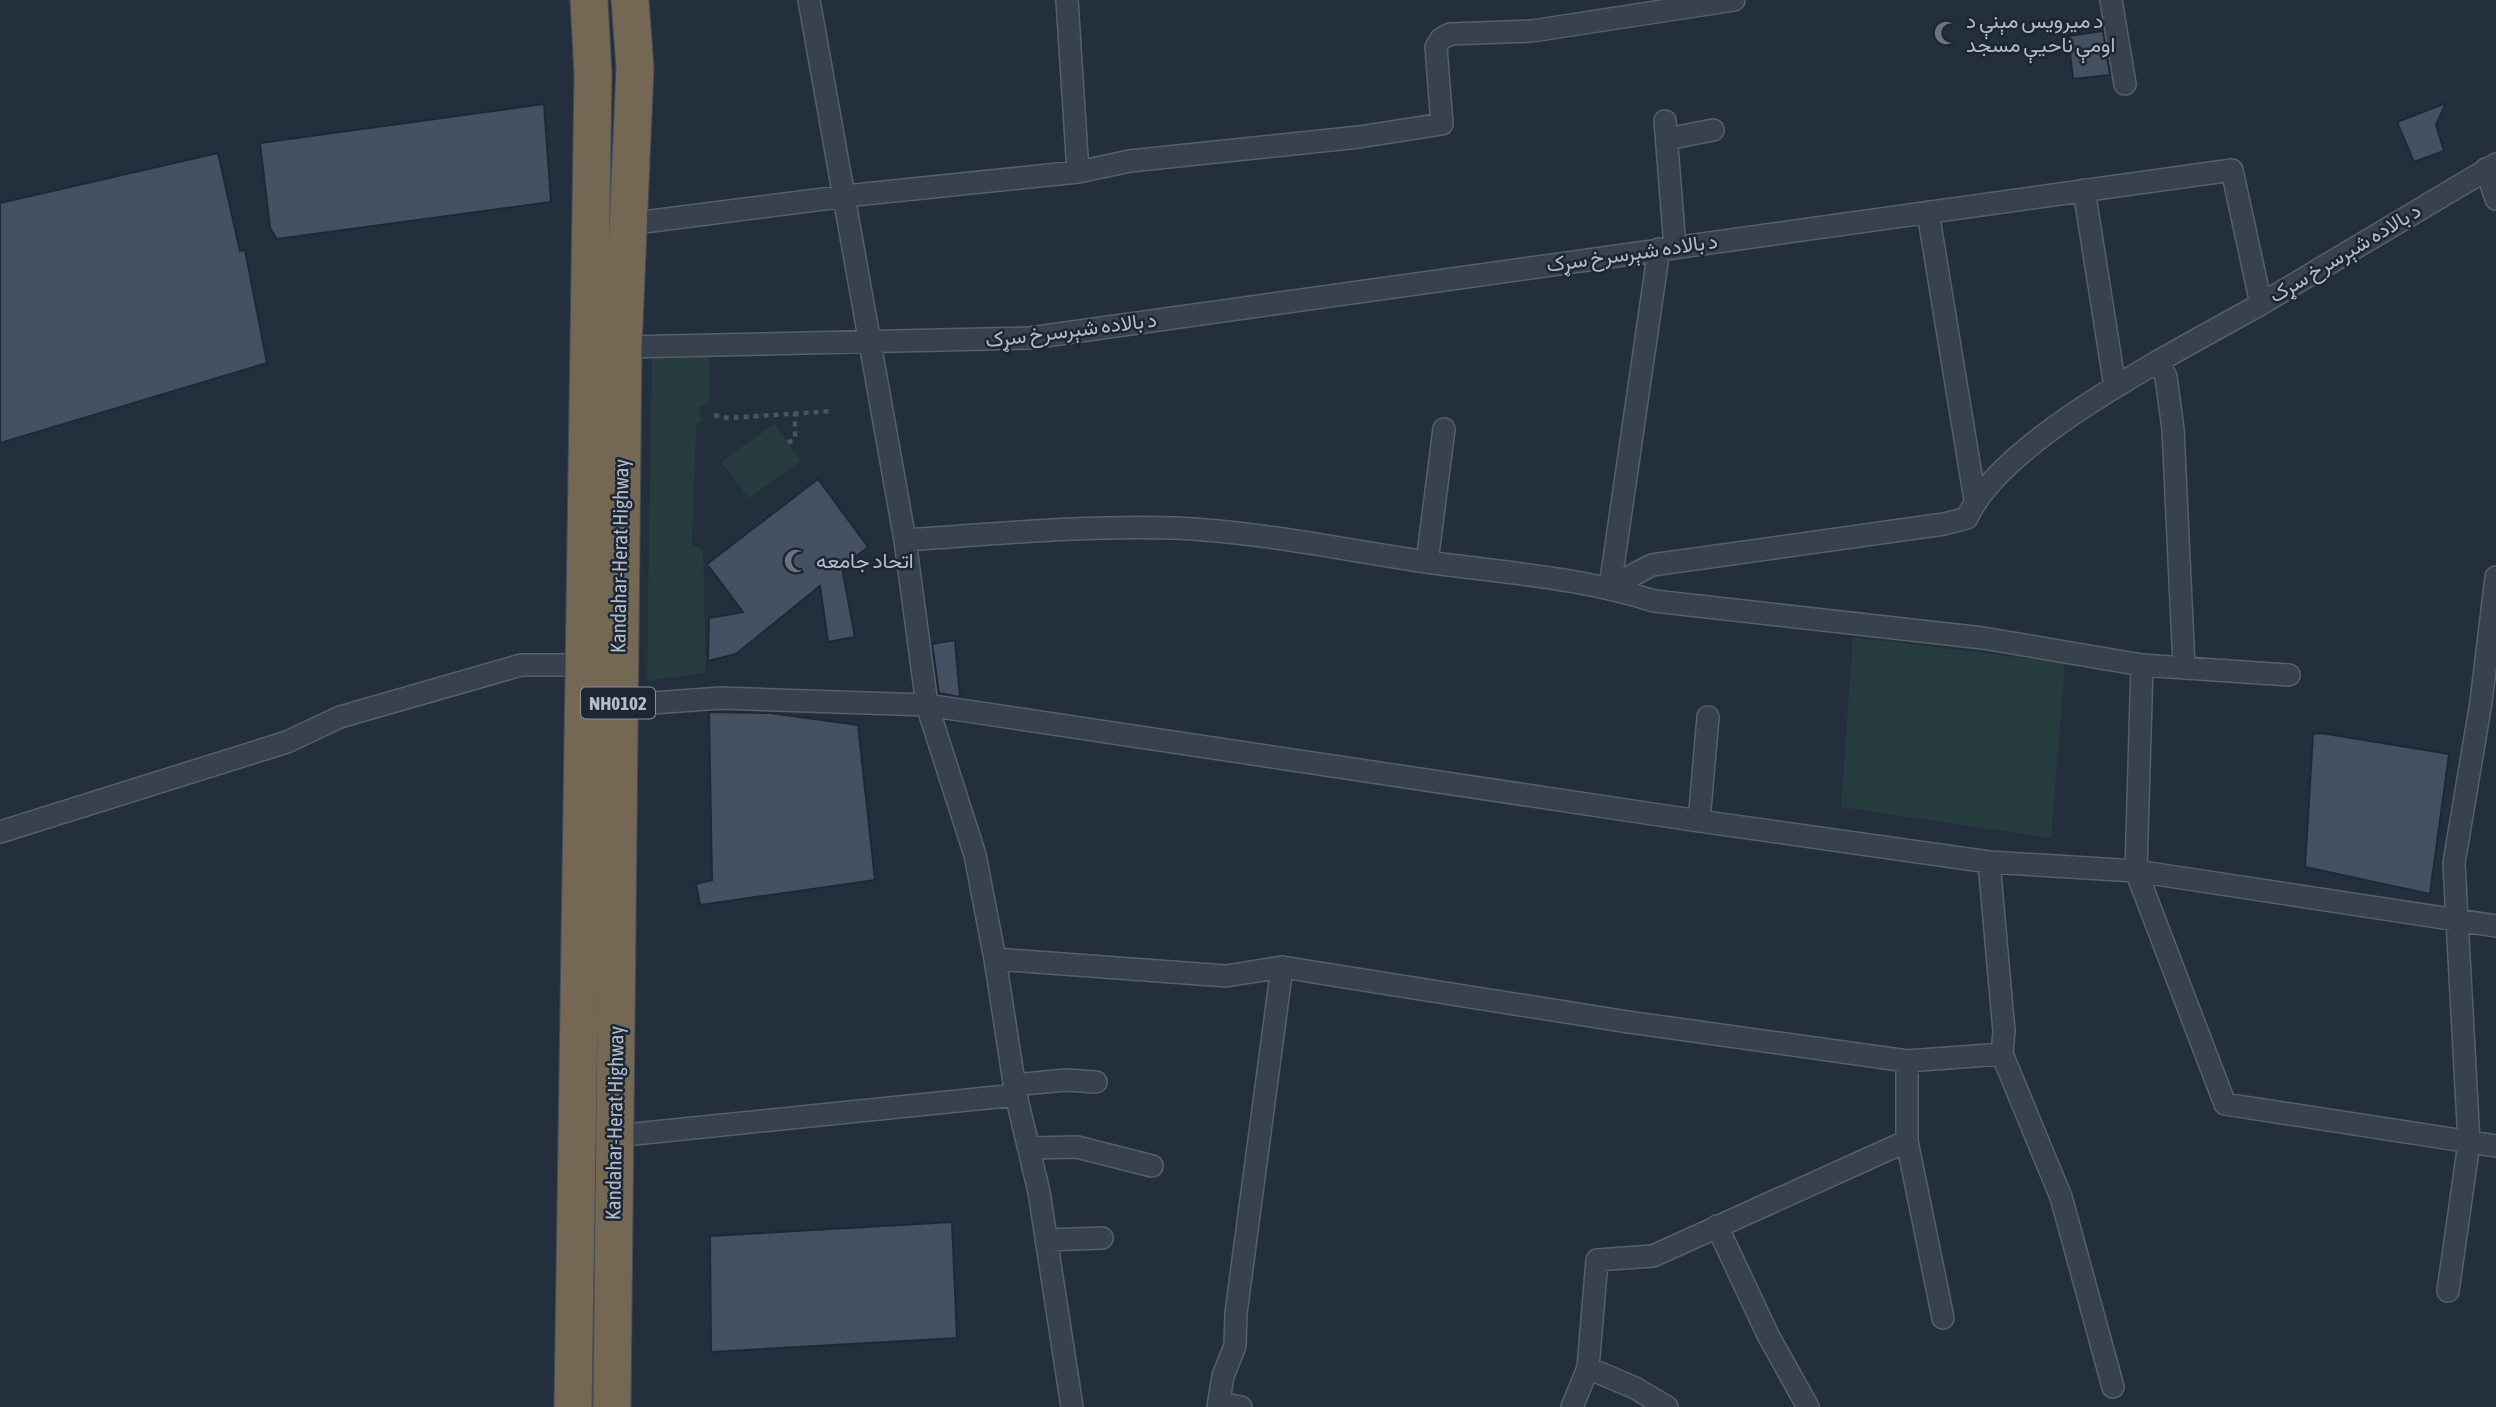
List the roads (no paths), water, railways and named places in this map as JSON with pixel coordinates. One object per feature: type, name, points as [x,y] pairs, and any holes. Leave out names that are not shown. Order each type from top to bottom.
[{"type":"highway","name":"Kandahar-Herat Highway","points":[[573,1407],[581,707],[593,74],[589,0]]},
{"type":"highway","name":"Kandahar-Herat Highway","points":[[612,1407],[623,347],[635,68],[630,0]]},
{"type":"street","points":[[809,0],[826,110],[905,540],[927,705],[975,855],[995,959],[1015,1090],[1046,1240],[1072,1407]]},
{"type":"street","points":[[1067,0],[1078,172]]},
{"type":"street","points":[[628,224],[1078,172],[1130,161],[1359,137],[1442,124],[1436,47],[1441,39],[1450,34],[1532,31],[1734,0]]},
{"type":"street","points":[[2111,0],[2124,84]]},
{"type":"street","points":[[1610,587],[1667,248],[1666,130],[1713,130]]},
{"type":"street","points":[[2491,166],[2496,199]]},
{"type":"street","name":"د بالاده شېرسرخ سړک","points":[[623,347],[868,341],[945,342],[1030,338],[2232,170],[2261,304],[2491,166]]},
{"type":"street","points":[[2084,190],[2115,387]]},
{"type":"street","points":[[1928,212],[1975,500]]},
{"type":"street","points":[[1610,587],[1652,565],[1944,524],[1967,518],[1975,500],[2001,469],[2115,387],[2261,304]]},
{"type":"street","points":[[2159,362],[2166,377],[2173,429],[2184,667]]},
{"type":"street","points":[[1427,562],[1444,429]]},
{"type":"street","points":[[905,540],[1039,531],[1175,528],[1279,537],[1427,562],[1610,587],[1654,601],[1983,638],[2142,665],[2289,675]]},
{"type":"street","points":[[2448,1291],[2469,1143],[2455,863],[2488,703],[2496,577]]},
{"type":"street","points":[[0,832],[287,742],[340,717],[391,702],[521,665],[582,665]]},
{"type":"street","points":[[2142,665],[2136,871],[2225,1104],[2496,1146]]},
{"type":"street","points":[[581,707],[721,698],[927,705],[1989,862],[2136,871],[2496,926]]},
{"type":"street","points":[[1699,821],[1708,717]]},
{"type":"street","points":[[1989,862],[2004,1031],[2002,1054],[2061,1197],[2113,1387]]},
{"type":"street","points":[[995,959],[1226,976],[1282,967],[1628,1022],[1907,1061],[2002,1054]]},
{"type":"street","points":[[1241,1407],[1219,1405],[1223,1376],[1235,1346],[1236,1312],[1282,967]]},
{"type":"street","points":[[1907,1061],[1907,1141],[1943,1318]]},
{"type":"street","points":[[615,1136],[1015,1090],[1066,1080],[1096,1082]]},
{"type":"street","points":[[1572,1407],[1588,1368],[1598,1259],[1653,1256],[1907,1141]]},
{"type":"street","points":[[1028,1148],[1077,1147],[1152,1166]]},
{"type":"street","points":[[1717,1226],[1763,1325],[1808,1407]]},
{"type":"street","points":[[1046,1240],[1102,1238]]},
{"type":"street","points":[[1588,1368],[1635,1388],[1667,1407]]},
{"type":"place","name":"د ميرویس مېنې د اومې ناحيې مسجد","points":[[1946,33]]},
{"type":"place","name":"اتحاد جامعه","points":[[796,561]]}]
